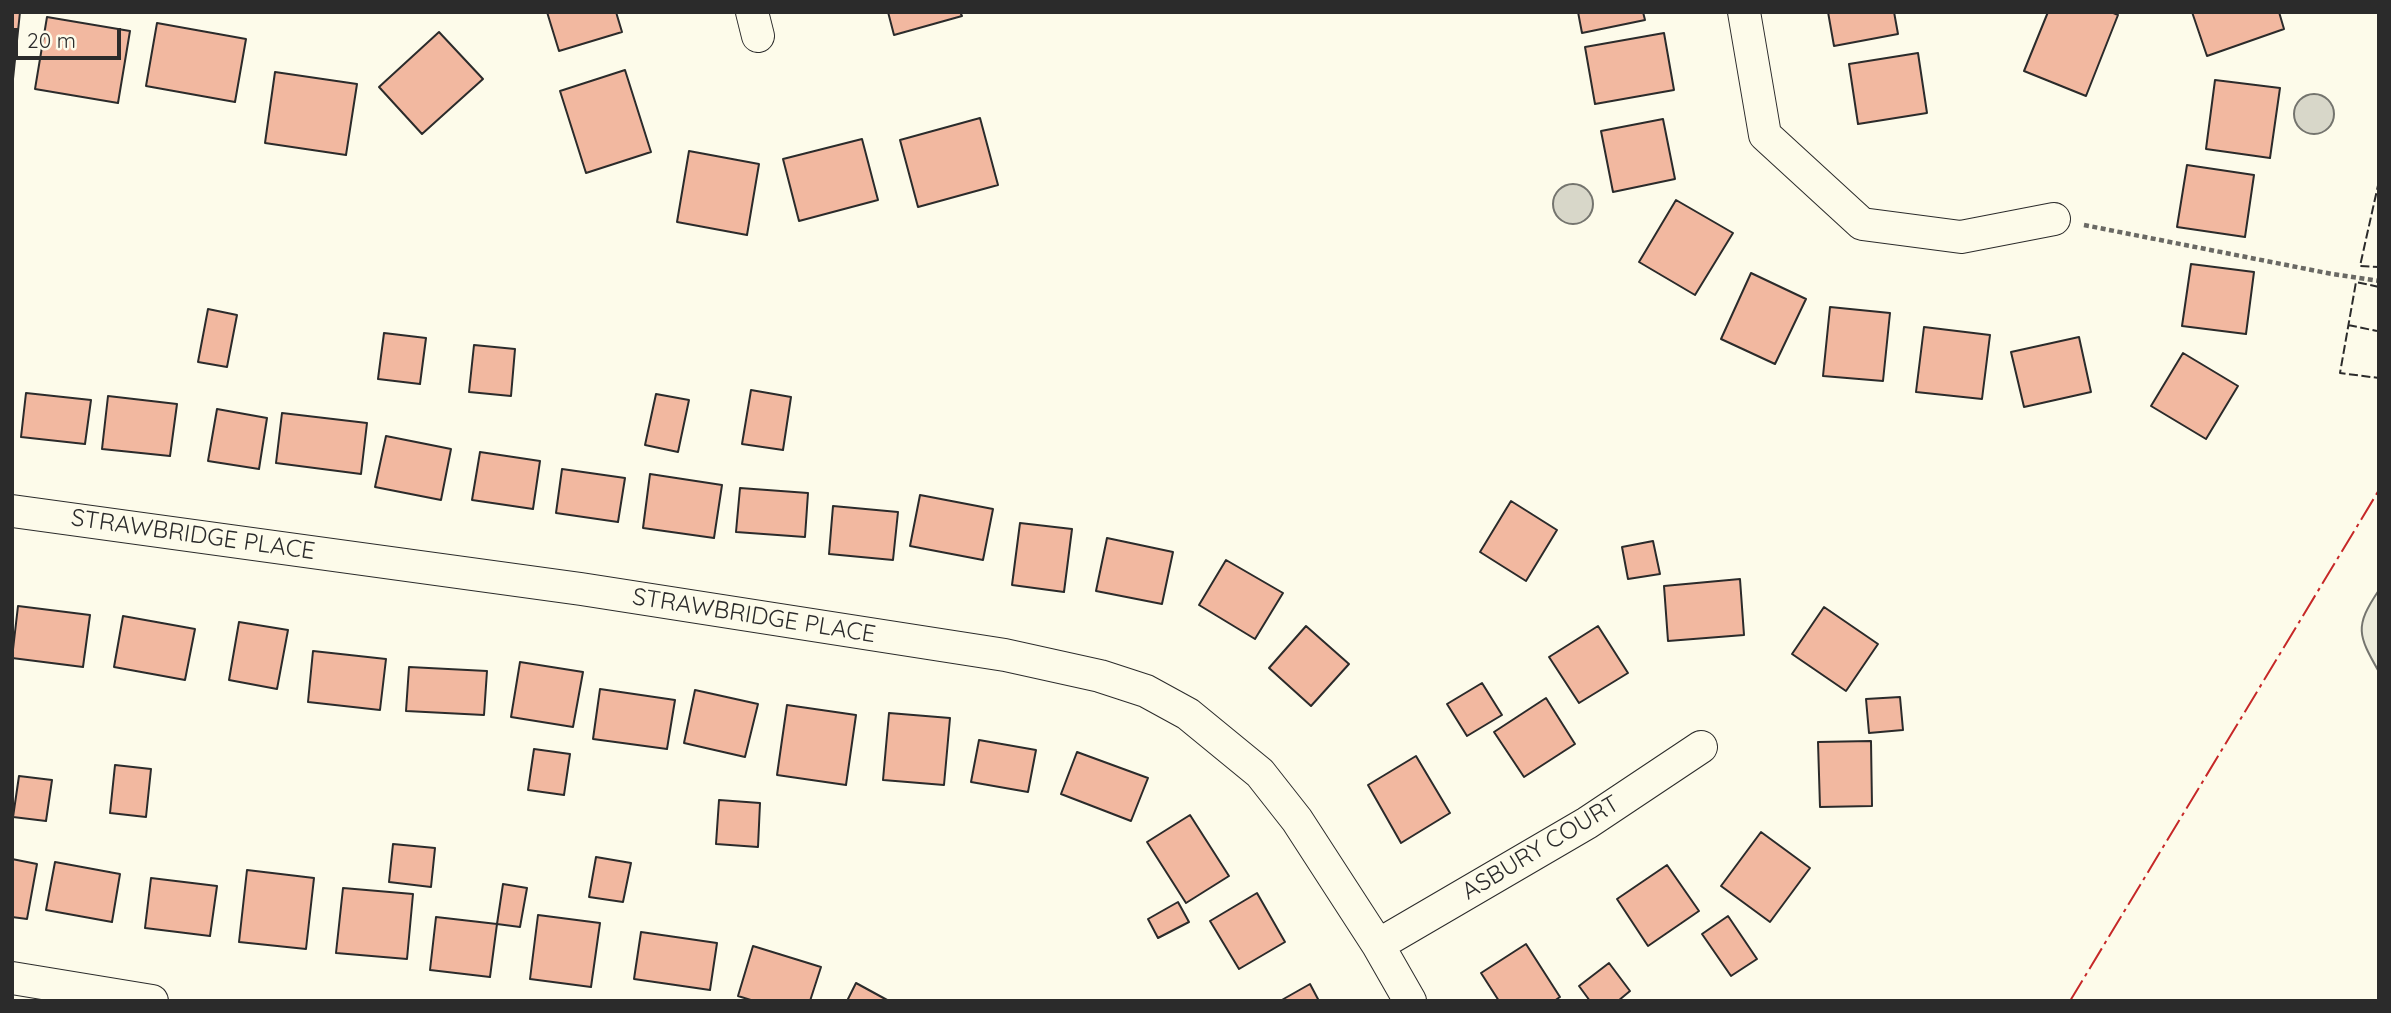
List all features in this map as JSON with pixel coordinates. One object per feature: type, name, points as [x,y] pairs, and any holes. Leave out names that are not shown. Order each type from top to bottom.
[{"type":"street","points":[[1744,12],[1765,135],[1862,224],[1961,237],[2054,219]]},
{"type":"street","name":"STRAWBRIDGE PLACE","points":[[12,510],[593,591],[994,654],[1100,676],[1146,691],[1188,714],[1260,774],[1290,809],[1378,945],[1409,1001]]},
{"type":"street","name":"ASBURY COURT","points":[[1378,945],[1587,823],[1701,747]]},
{"type":"street","points":[[12,978],[152,1001]]},
{"type":"path","points":[[2054,219],[2379,281]]},
{"type":"shaded area","points":[[2314,94],[2328,100],[2334,114],[2328,128],[2314,134],[2300,128],[2294,114],[2300,100]]},
{"type":"shaded area","points":[[1573,184],[1587,190],[1593,204],[1587,218],[1573,224],[1559,218],[1553,204],[1559,190]]},
{"type":"shaded area","points":[[2379,590],[2379,672],[2363,640],[2362,622]]},
{"type":"building","points":[[12,12],[20,12],[13,79],[12,79]]},
{"type":"building","points":[[547,12],[616,12],[622,32],[559,51]]},
{"type":"building","points":[[888,12],[960,12],[962,16],[894,35]]},
{"type":"building","points":[[1578,12],[1643,12],[1645,20],[1582,33]]},
{"type":"building","points":[[1828,12],[1894,12],[1898,34],[1834,46]]},
{"type":"building","points":[[2048,12],[2111,12],[2118,15],[2086,96],[2024,71]]},
{"type":"building","points":[[2192,12],[2279,12],[2284,29],[2207,56]]},
{"type":"building","points":[[47,17],[130,31],[118,103],[35,89]]},
{"type":"building","points":[[157,23],[246,39],[235,102],[146,86]]},
{"type":"building","points":[[439,32],[483,79],[422,134],[379,87]]},
{"type":"building","points":[[1664,33],[1674,90],[1595,104],[1585,47]]},
{"type":"building","points":[[1918,53],[1927,113],[1858,124],[1849,64]]},
{"type":"building","points":[[625,70],[651,152],[586,173],[560,91]]},
{"type":"building","points":[[275,72],[357,84],[346,155],[265,143]]},
{"type":"building","points":[[2215,80],[2280,88],[2270,158],[2206,149]]},
{"type":"building","points":[[980,118],[998,185],[918,207],[900,140]]},
{"type":"building","points":[[1663,119],[1675,179],[1613,192],[1601,131]]},
{"type":"building","points":[[862,139],[878,200],[799,221],[783,159]]},
{"type":"building","points":[[689,151],[759,164],[747,235],[677,222]]},
{"type":"building","points":[[2187,165],[2254,175],[2245,237],[2177,227]]},
{"type":"building","points":[[1676,200],[1733,233],[1695,295],[1639,262]]},
{"type":"building","points":[[2191,264],[2254,272],[2246,334],[2182,326]]},
{"type":"building","points":[[1751,273],[1806,299],[1775,364],[1721,339]]},
{"type":"building","points":[[1830,307],[1890,313],[1883,381],[1823,376]]},
{"type":"building","points":[[208,309],[237,315],[227,367],[198,362]]},
{"type":"building","points":[[1924,327],[1990,335],[1982,399],[1916,392]]},
{"type":"building","points":[[384,333],[426,338],[420,384],[378,379]]},
{"type":"building","points":[[2079,337],[2091,392],[2024,407],[2011,352]]},
{"type":"building","points":[[474,345],[515,349],[511,396],[469,392]]},
{"type":"building","points":[[2183,353],[2238,386],[2206,439],[2151,406]]},
{"type":"building","points":[[751,390],[791,397],[783,450],[742,444]]},
{"type":"building","points":[[26,393],[91,400],[85,444],[21,437]]},
{"type":"building","points":[[656,394],[689,400],[678,452],[645,445]]},
{"type":"building","points":[[108,396],[177,404],[170,456],[102,449]]},
{"type":"building","points":[[217,409],[267,418],[259,469],[208,461]]},
{"type":"building","points":[[282,413],[367,423],[361,474],[276,463]]},
{"type":"building","points":[[386,436],[451,449],[441,500],[375,487]]},
{"type":"building","points":[[480,452],[540,461],[533,509],[472,500]]},
{"type":"building","points":[[562,469],[625,478],[618,522],[556,513]]},
{"type":"building","points":[[650,474],[722,485],[714,538],[643,528]]},
{"type":"building","points":[[740,488],[808,493],[805,537],[736,532]]},
{"type":"building","points":[[920,495],[993,509],[983,560],[910,546]]},
{"type":"building","points":[[1511,501],[1557,530],[1526,581],[1480,552]]},
{"type":"building","points":[[833,506],[898,512],[893,560],[829,554]]},
{"type":"building","points":[[1020,523],[1072,529],[1064,592],[1012,585]]},
{"type":"building","points":[[1107,538],[1173,552],[1162,604],[1096,591]]},
{"type":"building","points":[[1653,541],[1660,574],[1628,579],[1622,547]]},
{"type":"building","points":[[1226,560],[1283,593],[1255,639],[1199,605]]},
{"type":"building","points":[[1740,579],[1744,635],[1668,641],[1664,586]]},
{"type":"building","points":[[18,606],[90,615],[83,667],[12,658]]},
{"type":"building","points":[[1824,607],[1878,644],[1846,691],[1792,654]]},
{"type":"building","points":[[123,616],[195,629],[185,680],[114,667]]},
{"type":"building","points":[[239,622],[288,630],[277,689],[229,680]]},
{"type":"building","points":[[1306,626],[1349,664],[1311,706],[1269,668]]},
{"type":"building","points":[[1598,626],[1628,673],[1579,703],[1549,657]]},
{"type":"building","points":[[313,651],[386,659],[380,710],[308,702]]},
{"type":"building","points":[[520,662],[583,672],[573,727],[511,717]]},
{"type":"building","points":[[409,667],[487,671],[484,715],[406,711]]},
{"type":"building","points":[[1482,683],[1502,715],[1467,736],[1447,704]]},
{"type":"building","points":[[600,689],[675,700],[667,749],[593,739]]},
{"type":"building","points":[[695,690],[758,704],[745,757],[684,743]]},
{"type":"building","points":[[1900,697],[1903,730],[1869,733],[1866,699]]},
{"type":"building","points":[[1546,698],[1575,744],[1524,777],[1494,732]]},
{"type":"building","points":[[787,705],[856,715],[846,785],[777,775]]},
{"type":"building","points":[[889,713],[950,718],[944,785],[883,780]]},
{"type":"building","points":[[979,740],[1036,750],[1028,792],[971,782]]},
{"type":"building","points":[[1871,741],[1872,806],[1820,807],[1818,742]]},
{"type":"building","points":[[534,749],[570,754],[564,795],[528,790]]},
{"type":"building","points":[[1077,752],[1148,778],[1131,821],[1061,794]]},
{"type":"building","points":[[1416,756],[1450,813],[1401,843],[1368,785]]},
{"type":"building","points":[[115,765],[151,769],[146,817],[110,813]]},
{"type":"building","points":[[19,776],[52,780],[46,821],[13,817]]},
{"type":"building","points":[[719,800],[760,803],[758,847],[716,844]]},
{"type":"building","points":[[1190,815],[1229,876],[1186,903],[1147,842]]},
{"type":"building","points":[[1761,832],[1810,868],[1770,922],[1721,886]]},
{"type":"building","points":[[393,844],[435,848],[431,887],[389,882]]},
{"type":"building","points":[[596,857],[631,863],[623,902],[589,897]]},
{"type":"building","points":[[12,859],[37,864],[27,919],[12,917]]},
{"type":"building","points":[[55,862],[120,874],[112,922],[46,910]]},
{"type":"building","points":[[1667,865],[1699,911],[1648,946],[1617,899]]},
{"type":"building","points":[[247,870],[314,878],[306,949],[239,942]]},
{"type":"building","points":[[151,878],[217,886],[210,936],[145,928]]},
{"type":"building","points":[[503,884],[527,888],[520,927],[497,924]]},
{"type":"building","points":[[343,888],[413,894],[407,959],[336,953]]},
{"type":"building","points":[[1257,893],[1285,942],[1239,969],[1210,921]]},
{"type":"building","points":[[1178,902],[1189,922],[1158,938],[1148,919]]},
{"type":"building","points":[[538,915],[600,923],[591,987],[530,979]]},
{"type":"building","points":[[1728,916],[1757,959],[1731,976],[1702,934]]},
{"type":"building","points":[[436,917],[497,924],[490,977],[430,970]]},
{"type":"building","points":[[641,932],[717,943],[710,990],[634,979]]},
{"type":"building","points":[[1526,944],[1560,997],[1554,1001],[1499,1001],[1481,973]]},
{"type":"building","points":[[753,946],[821,967],[810,1001],[754,1001],[738,996]]},
{"type":"building","points":[[1609,963],[1630,991],[1618,1001],[1590,1001],[1579,986]]},
{"type":"building","points":[[856,983],[889,1001],[847,1001]]},
{"type":"building","points":[[1310,984],[1319,1001],[1280,1001]]},
{"type":"fence","points":[[2379,181],[2360,266],[2379,267]]},
{"type":"fence","points":[[2379,287],[2356,282],[2340,373],[2379,378]]},
{"type":"fence","points":[[2348,325],[2377,331]]},
{"type":"power","points":[[2070,1001],[2379,490]]}]
